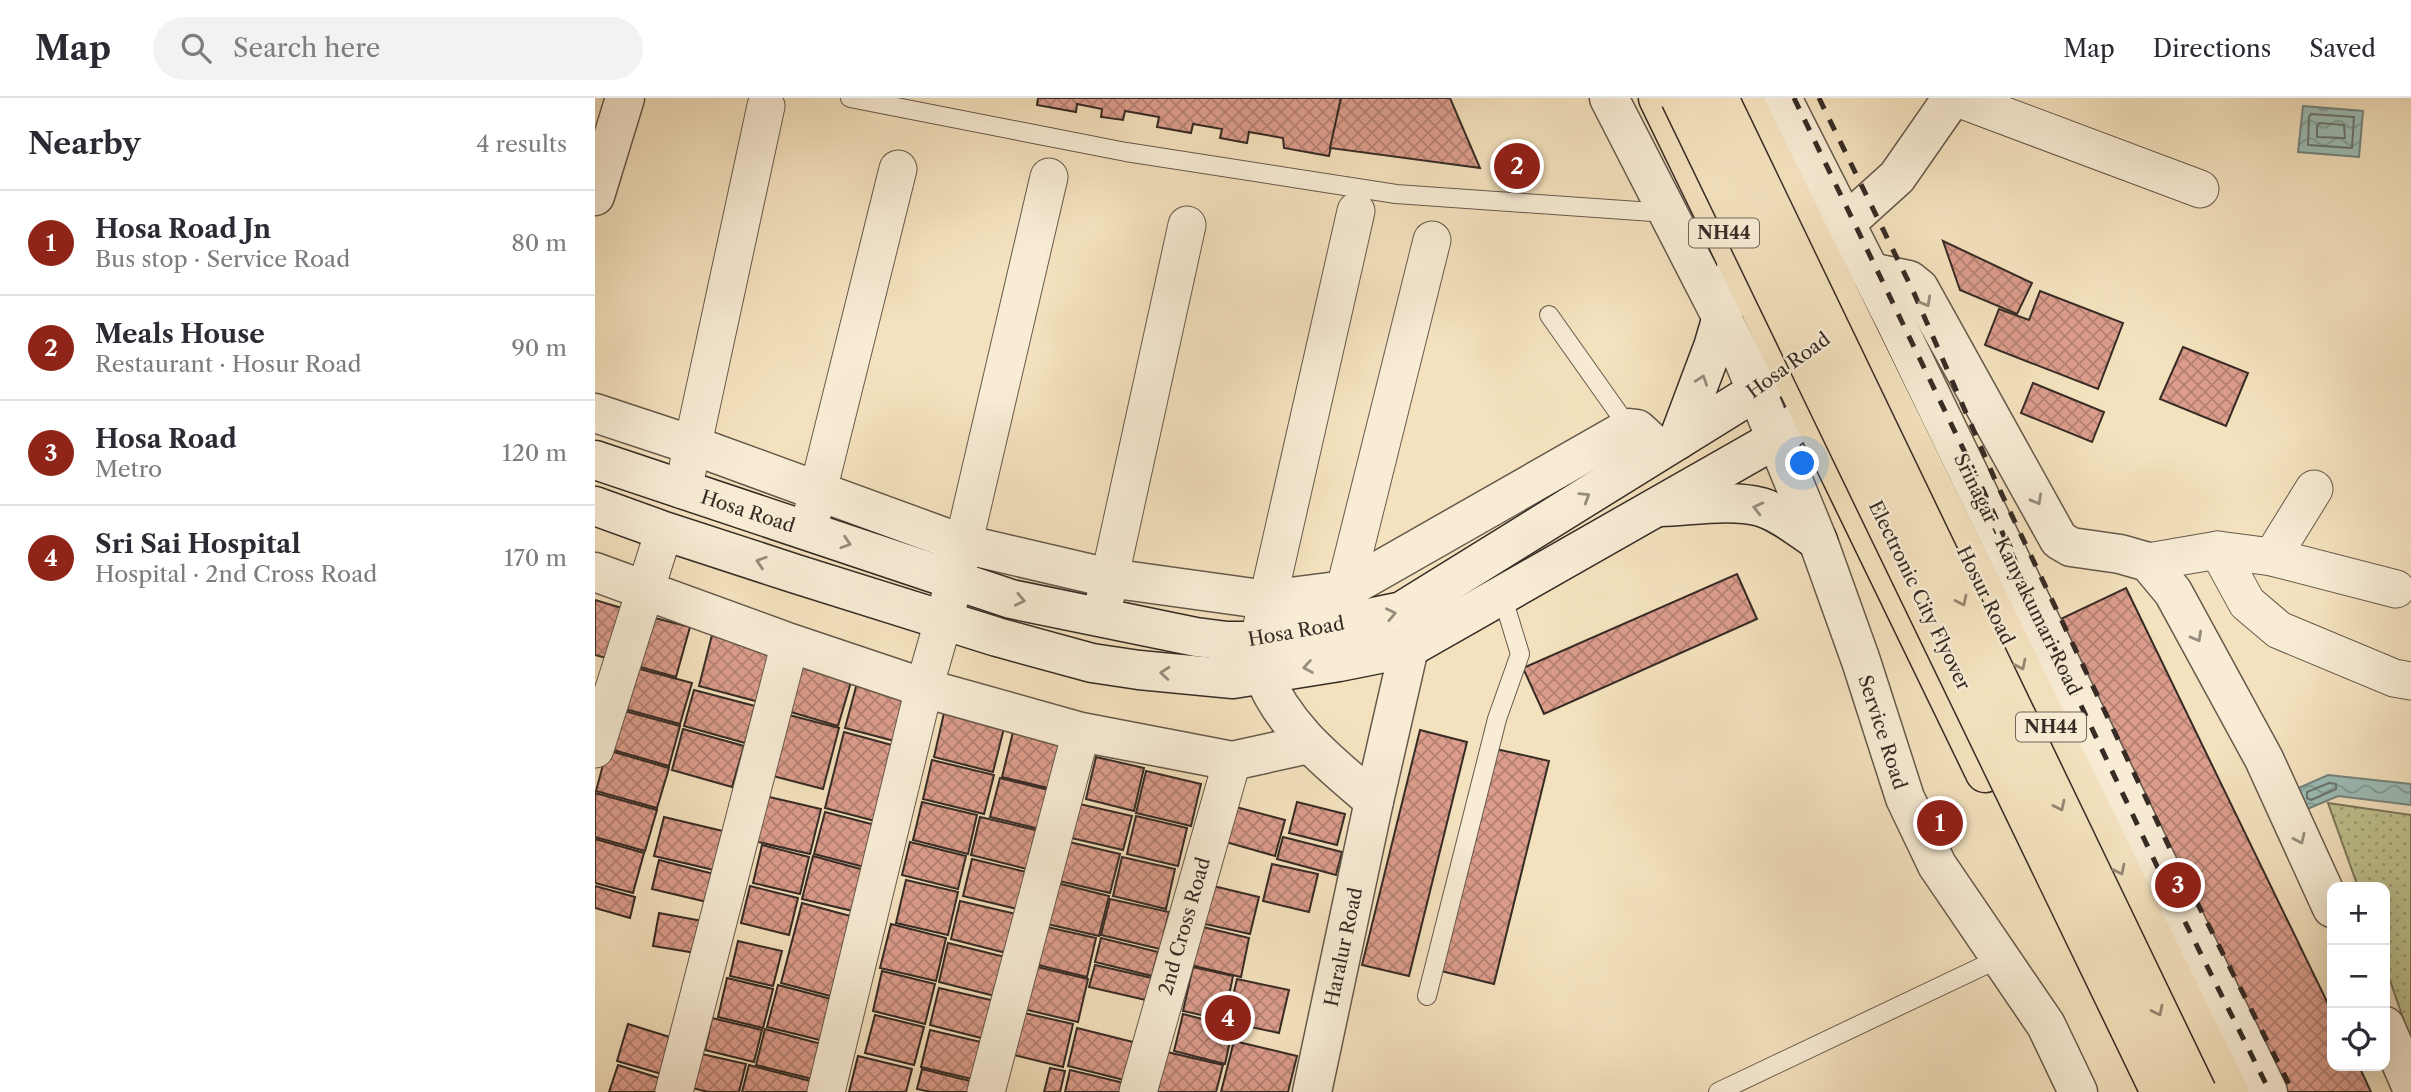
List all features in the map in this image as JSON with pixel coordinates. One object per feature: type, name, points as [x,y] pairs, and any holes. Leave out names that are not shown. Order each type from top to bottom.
[{"type":"highway","name":"NH44","points":[[1658,98],[2141,1092]]},
{"type":"highway","name":"Electronic City Flyover","points":[[1680,98],[2160,1092]]},
{"type":"highway","name":"Electronic City Flyover","points":[[1719,98],[2197,1092]]},
{"type":"highway","name":"Hosur Road","points":[[1743,98],[2229,1092]]},
{"type":"street","points":[[595,196],[625,98]]},
{"type":"street","name":"Service Road","points":[[1609,98],[1744,361],[1818,541],[1861,661],[1905,798],[1937,865],[2046,1025],[2078,1092]]},
{"type":"street","name":"Srinagar - Kanyakumari Road","points":[[1782,98],[1895,321],[2268,1092]]},
{"type":"street","points":[[1845,223],[1897,177],[1954,98],[2200,189]]},
{"type":"street","points":[[683,489],[765,106]]},
{"type":"street","points":[[808,531],[898,169]]},
{"type":"street","points":[[826,1092],[924,688],[959,562],[1049,177]]},
{"type":"street","points":[[1356,211],[1268,600],[1261,657],[1272,698],[1309,744],[1374,801]]},
{"type":"street","points":[[1101,617],[1187,225]]},
{"type":"street","points":[[1340,608],[1432,240]]},
{"type":"street","points":[[595,413],[818,490],[959,562],[1340,608],[1629,428],[1637,429],[1669,445],[1698,391],[1738,262]]},
{"type":"street","points":[[1870,272],[1909,280],[1919,288],[2059,540],[2071,547],[2120,554],[2148,562],[2218,550],[2272,557],[2396,589]]},
{"type":"street","name":"Hosa Road","points":[[595,506],[664,531],[997,637],[1091,663],[1233,679],[1261,657],[1340,608],[1402,611],[1755,392],[1850,318]]},
{"type":"street","name":"Hosa Road","points":[[595,460],[808,531],[959,562],[1011,599],[1136,626],[1227,641],[1261,657],[1339,662],[1409,648],[1776,439],[1873,362]]},
{"type":"street","points":[[2272,557],[2314,489]]},
{"type":"street","points":[[1656,508],[1735,504],[1761,507],[1818,541]]},
{"type":"street","points":[[595,748],[664,531]]},
{"type":"street","points":[[2218,550],[2247,603],[2279,630],[2394,678],[2411,681]]},
{"type":"street","points":[[2148,562],[2173,592],[2264,759],[2327,897]]},
{"type":"street","points":[[595,572],[790,643],[924,688],[1081,732],[1233,761],[1309,744]]},
{"type":"street","points":[[674,1092],[790,643]]},
{"type":"street","name":"Haralur Road","points":[[1312,1092],[1409,648]]},
{"type":"street","points":[[986,1092],[1081,732]]},
{"type":"street","name":"2nd Cross Road","points":[[1137,1092],[1233,761]]},
{"type":"street","points":[[2390,1038],[2411,1086]]},
{"type":"lane","points":[[850,98],[1126,152],[1396,194],[1667,213]]},
{"type":"lane","points":[[1549,315],[1629,428]]},
{"type":"lane","points":[[1427,996],[1497,719],[1520,654],[1502,595]]},
{"type":"lane","points":[[1718,1092],[2000,958]]},
{"type":"green space","points":[[2328,803],[2411,815],[2411,1041],[2390,980],[2390,882],[2356,882]]},
{"type":"water","points":[[2303,106],[2363,111],[2359,157],[2298,152]]},
{"type":"water","points":[[2328,775],[2411,784],[2411,805],[2338,796],[2305,810],[2294,790]]},
{"type":"building","points":[[1038,98],[1341,98],[1329,156],[1284,148],[1283,138],[1249,132],[1247,143],[1220,138],[1222,129],[1193,124],[1191,133],[1157,127],[1159,117],[1125,111],[1123,120],[1101,117],[1102,109],[1077,104],[1076,112],[1037,105]]},
{"type":"building","points":[[1341,98],[1450,98],[1480,168],[1330,148]]},
{"type":"building","points":[[1943,241],[2032,283],[2017,314],[1960,290]]},
{"type":"building","points":[[2040,291],[2123,323],[2098,389],[1985,345],[1999,309],[2029,320]]},
{"type":"building","points":[[2183,347],[2248,373],[2226,426],[2160,399]]},
{"type":"building","points":[[2033,383],[2104,412],[2092,442],[2021,413]]},
{"type":"building","points":[[1737,574],[1757,619],[1544,714],[1523,668]]},
{"type":"building","points":[[2126,588],[2327,1002],[2327,1071],[2361,1071],[2371,1092],[2231,1092],[2012,642]]},
{"type":"building","points":[[595,600],[625,609],[610,659],[595,655]]},
{"type":"building","points":[[647,616],[690,627],[676,677],[633,665]]},
{"type":"building","points":[[712,635],[772,650],[759,702],[699,686]]},
{"type":"building","points":[[797,666],[851,682],[838,726],[784,710]]},
{"type":"building","points":[[636,668],[692,683],[680,724],[625,709]]},
{"type":"building","points":[[857,683],[910,696],[898,742],[845,728]]},
{"type":"building","points":[[694,690],[755,706],[745,743],[684,726]]},
{"type":"building","points":[[621,710],[680,726],[669,766],[610,749]]},
{"type":"building","points":[[944,713],[1004,728],[993,772],[934,757]]},
{"type":"building","points":[[789,715],[839,728],[823,789],[773,776]]},
{"type":"building","points":[[683,729],[744,746],[732,787],[672,770]]},
{"type":"building","points":[[1420,730],[1467,742],[1409,976],[1362,965]]},
{"type":"building","points":[[844,732],[899,747],[879,822],[825,808]]},
{"type":"building","points":[[1013,732],[1067,745],[1056,790],[1002,777]]},
{"type":"building","points":[[1496,749],[1549,761],[1494,984],[1441,971]]},
{"type":"building","points":[[607,750],[669,768],[657,808],[596,791]]},
{"type":"building","points":[[1096,757],[1144,768],[1134,811],[1086,799]]},
{"type":"building","points":[[932,760],[994,775],[984,814],[923,799]]},
{"type":"building","points":[[1146,771],[1201,784],[1191,826],[1136,813]]},
{"type":"building","points":[[1000,778],[1049,790],[1040,829],[990,817]]},
{"type":"building","points":[[595,793],[657,810],[645,851],[595,837]]},
{"type":"building","points":[[765,796],[821,809],[810,854],[754,841]]},
{"type":"building","points":[[922,802],[977,815],[968,854],[913,840]]},
{"type":"building","points":[[1297,802],[1345,814],[1337,845],[1289,833]]},
{"type":"building","points":[[1075,803],[1132,816],[1123,850],[1067,837]]},
{"type":"building","points":[[1236,807],[1285,820],[1275,856],[1226,842]]},
{"type":"building","points":[[825,812],[879,826],[868,868],[814,854]]},
{"type":"building","points":[[1136,816],[1187,828],[1178,866],[1127,854]]},
{"type":"building","points":[[664,817],[727,832],[718,871],[654,856]]},
{"type":"building","points":[[980,817],[1036,830],[1027,869],[971,855]]},
{"type":"building","points":[[1283,837],[1342,852],[1336,875],[1277,859]]},
{"type":"building","points":[[595,839],[644,853],[633,893],[595,883]]},
{"type":"building","points":[[1065,841],[1120,854],[1110,893],[1055,880]]},
{"type":"building","points":[[910,842],[966,856],[958,889],[902,875]]},
{"type":"building","points":[[762,845],[809,857],[800,894],[753,883]]},
{"type":"building","points":[[813,856],[868,871],[857,912],[802,899]]},
{"type":"building","points":[[1122,857],[1175,869],[1166,909],[1113,896]]},
{"type":"building","points":[[972,859],[1026,872],[1017,909],[963,896]]},
{"type":"building","points":[[659,860],[714,874],[707,902],[652,889]]},
{"type":"building","points":[[1272,864],[1318,874],[1309,912],[1263,901]]},
{"type":"building","points":[[906,880],[958,892],[948,935],[896,923]]},
{"type":"building","points":[[1057,883],[1109,896],[1099,936],[1047,924]]},
{"type":"building","points":[[1205,884],[1259,897],[1250,934],[1196,922]]},
{"type":"building","points":[[595,886],[635,897],[630,918],[595,908]]},
{"type":"building","points":[[750,886],[798,898],[789,935],[741,923]]},
{"type":"building","points":[[1110,899],[1169,912],[1160,949],[1101,935]]},
{"type":"building","points":[[960,901],[1016,914],[1006,953],[951,939]]},
{"type":"building","points":[[802,903],[854,917],[834,997],[781,983]]},
{"type":"building","points":[[659,913],[708,922],[702,954],[653,946]]},
{"type":"building","points":[[891,924],[946,938],[936,981],[880,968]]},
{"type":"building","points":[[1199,926],[1249,938],[1241,977],[1190,965]]},
{"type":"building","points":[[1047,927],[1096,938],[1087,977],[1038,965]]},
{"type":"building","points":[[1101,938],[1158,952],[1152,976],[1095,962]]},
{"type":"building","points":[[738,941],[782,951],[773,986],[730,976]]},
{"type":"building","points":[[948,943],[1005,957],[995,996],[939,982]]},
{"type":"building","points":[[1029,965],[1088,979],[1078,1022],[1019,1008]]},
{"type":"building","points":[[1095,965],[1152,978],[1146,1000],[1089,987]]},
{"type":"building","points":[[1193,967],[1233,976],[1224,1020],[1183,1011]]},
{"type":"building","points":[[882,971],[935,984],[925,1024],[873,1011]]},
{"type":"building","points":[[727,978],[773,989],[763,1028],[718,1017]]},
{"type":"building","points":[[1237,979],[1289,990],[1279,1033],[1227,1022]]},
{"type":"building","points":[[778,985],[835,1000],[824,1041],[767,1027]]},
{"type":"building","points":[[939,988],[995,1001],[985,1039],[930,1025]]},
{"type":"building","points":[[1020,1012],[1073,1024],[1063,1067],[1010,1054]]},
{"type":"building","points":[[1183,1014],[1233,1027],[1225,1064],[1174,1051]]},
{"type":"building","points":[[875,1015],[924,1027],[914,1065],[865,1053]]},
{"type":"building","points":[[712,1018],[762,1030],[754,1062],[705,1050]]},
{"type":"building","points":[[628,1024],[676,1039],[665,1075],[617,1061]]},
{"type":"building","points":[[1077,1028],[1133,1042],[1124,1080],[1068,1066]]},
{"type":"building","points":[[765,1029],[825,1045],[816,1080],[756,1065]]},
{"type":"building","points":[[930,1030],[985,1043],[976,1080],[921,1067]]},
{"type":"building","points":[[1234,1041],[1297,1056],[1288,1092],[1221,1092]]},
{"type":"building","points":[[693,1052],[746,1064],[739,1092],[708,1092],[685,1086]]},
{"type":"building","points":[[1167,1052],[1223,1065],[1216,1092],[1157,1092]]},
{"type":"building","points":[[858,1056],[912,1069],[906,1092],[849,1092]]},
{"type":"building","points":[[618,1065],[665,1080],[662,1092],[609,1092]]},
{"type":"building","points":[[749,1065],[814,1082],[811,1092],[742,1092]]},
{"type":"building","points":[[1050,1068],[1065,1071],[1060,1092],[1044,1092]]},
{"type":"building","points":[[922,1069],[974,1082],[972,1092],[931,1092],[917,1089]]},
{"type":"building","points":[[1070,1070],[1124,1083],[1122,1092],[1065,1092]]},
{"type":"railway","points":[[1794,98],[1984,492],[2156,864],[2270,1092]]},
{"type":"railway","points":[[1819,98],[1914,293],[1996,482],[2172,853],[2293,1092]]},
{"type":"place","name":"Meals House","points":[[1517,166]]},
{"type":"place","name":"Hosa Road Jn","points":[[1940,823]]},
{"type":"place","name":"Hosa Road","points":[[2178,885]]},
{"type":"place","name":"Sri Sai Hospital","points":[[1228,1018]]}]
